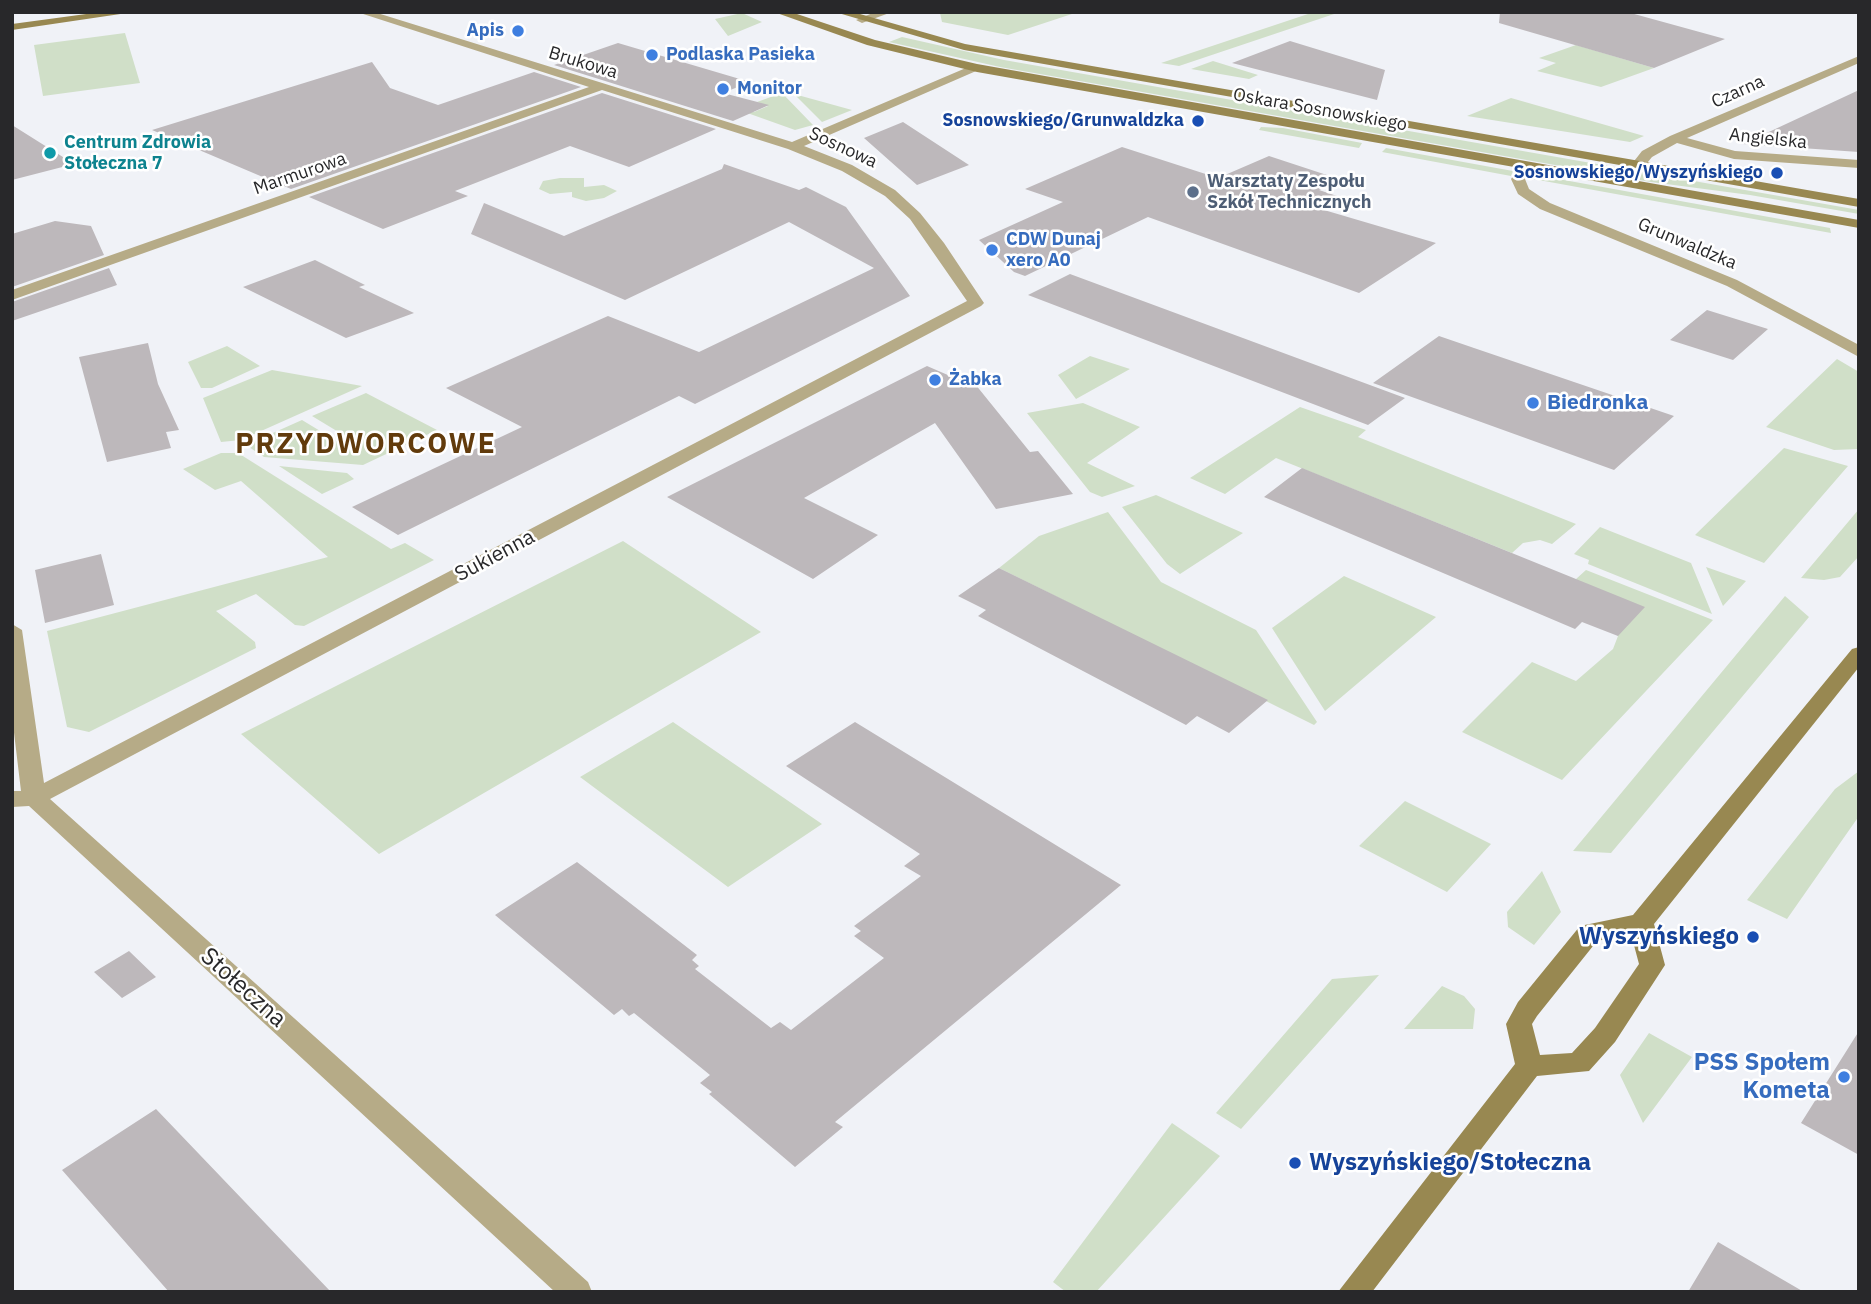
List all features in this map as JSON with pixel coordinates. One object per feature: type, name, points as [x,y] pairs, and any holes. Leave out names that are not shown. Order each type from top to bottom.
[{"type":"street","points":[[12,27],[129,12]]},
{"type":"street","name":"Brukowa","points":[[362,12],[793,146]]},
{"type":"street","name":"Oskara Sosnowskiego","points":[[779,12],[827,31],[977,68],[1859,225]]},
{"type":"street","name":"Oskara Sosnowskiego","points":[[840,12],[964,47],[1859,204]]},
{"type":"street","points":[[827,31],[887,12]]},
{"type":"street","name":"Czarna","points":[[1638,165],[1647,154],[1675,139],[1859,60]]},
{"type":"street","name":"Sosnowa","points":[[793,146],[977,68]]},
{"type":"street","name":"Marmurowa","points":[[12,295],[600,87]]},
{"type":"street","name":"Angielska","points":[[1675,139],[1734,155],[1859,164]]},
{"type":"street","name":"Sosnowa","points":[[793,146],[847,168],[890,193],[915,216],[939,246],[976,303]]},
{"type":"street","name":"Grunwaldzka","points":[[1527,167],[1518,179],[1523,191],[1545,206],[1732,283],[1859,352]]},
{"type":"street","name":"Sukienna","points":[[23,798],[976,303]]},
{"type":"street","points":[[12,630],[23,798]]},
{"type":"street","points":[[1530,1066],[1519,1024],[1527,1009],[1589,933],[1641,923],[1859,653]]},
{"type":"street","name":"Stołeczna","points":[[23,798],[577,1292]]},
{"type":"street","points":[[1353,1292],[1530,1066],[1579,1063],[1605,1035],[1651,965],[1641,923]]},
{"type":"green space","points":[[1078,12],[1008,35],[942,22],[940,13]]},
{"type":"green space","points":[[1314,12],[1340,12],[1179,66],[1161,63]]},
{"type":"green space","points":[[742,13],[762,22],[728,36],[715,19]]},
{"type":"green space","points":[[125,33],[140,83],[43,96],[34,45]]},
{"type":"green space","points":[[902,37],[1004,60],[1859,210],[1859,214],[1750,195],[1651,182],[1000,67],[889,42]]},
{"type":"green space","points":[[1576,45],[1654,68],[1601,87],[1537,71],[1556,63],[1539,58]]},
{"type":"green space","points":[[1213,61],[1258,75],[1249,79],[1191,69]]},
{"type":"green space","points":[[782,93],[813,125],[795,130],[739,110],[754,112],[768,106],[757,102]]},
{"type":"green space","points":[[794,94],[852,110],[822,122]]},
{"type":"green space","points":[[1511,98],[1644,136],[1630,142],[1467,116]]},
{"type":"green space","points":[[1261,127],[1283,128],[1362,143],[1359,148],[1259,130]]},
{"type":"green space","points":[[1386,148],[1513,171],[1511,176],[1382,152]]},
{"type":"green space","points":[[1536,175],[1830,228],[1831,233],[1533,179]]},
{"type":"green space","points":[[584,178],[584,187],[604,185],[617,191],[604,198],[586,201],[572,197],[572,192],[550,194],[539,189],[543,181]]},
{"type":"green space","points":[[227,346],[260,366],[212,388],[201,388],[188,362]]},
{"type":"green space","points":[[1090,356],[1130,369],[1076,399],[1058,375]]},
{"type":"green space","points":[[1837,359],[1859,372],[1859,449],[1834,450],[1766,427]]},
{"type":"green space","points":[[272,370],[362,386],[241,440],[221,442],[203,398]]},
{"type":"green space","points":[[366,393],[437,430],[363,465],[264,457],[246,445],[302,420],[340,443],[350,439],[312,416]]},
{"type":"green space","points":[[1083,403],[1140,427],[1087,463],[1135,486],[1102,497],[1090,492],[1027,413]]},
{"type":"green space","points":[[1300,407],[1366,430],[1358,437],[1576,524],[1552,544],[1540,540],[1523,543],[1512,553],[1276,458],[1225,494],[1190,478]]},
{"type":"green space","points":[[1784,448],[1848,466],[1764,563],[1695,535]]},
{"type":"green space","points":[[221,453],[238,453],[391,549],[405,543],[434,560],[304,626],[295,625],[256,594],[216,611],[255,642],[256,648],[89,732],[67,727],[47,631],[328,557],[241,481],[215,490],[183,469]]},
{"type":"green space","points":[[279,466],[347,473],[354,479],[322,494]]},
{"type":"green space","points":[[1156,495],[1243,533],[1180,574],[1167,564],[1122,507]]},
{"type":"green space","points":[[1859,509],[1859,556],[1840,577],[1824,580],[1801,578]]},
{"type":"green space","points":[[1108,512],[1161,582],[1256,630],[1317,722],[1314,725],[999,568],[1039,536]]},
{"type":"green space","points":[[1600,527],[1691,563],[1712,614],[1588,564],[1589,560],[1574,554]]},
{"type":"green space","points":[[623,541],[761,632],[379,854],[241,734]]},
{"type":"green space","points":[[1706,567],[1746,581],[1723,606]]},
{"type":"green space","points":[[1586,570],[1713,620],[1562,780],[1462,732],[1532,662],[1576,681],[1613,649],[1618,636],[1576,579]]},
{"type":"green space","points":[[1344,576],[1436,617],[1325,711],[1272,628]]},
{"type":"green space","points":[[1785,596],[1809,617],[1611,853],[1573,851]]},
{"type":"green space","points":[[673,722],[822,824],[728,887],[580,777]]},
{"type":"green space","points":[[1859,771],[1859,816],[1787,919],[1747,900],[1835,789]]},
{"type":"green space","points":[[1405,801],[1491,844],[1447,892],[1359,846]]},
{"type":"green space","points":[[1542,871],[1561,912],[1534,945],[1508,927],[1507,912]]},
{"type":"green space","points":[[1379,975],[1241,1129],[1216,1113],[1332,979]]},
{"type":"green space","points":[[1442,986],[1464,996],[1475,1009],[1473,1029],[1404,1029]]},
{"type":"green space","points":[[1649,1033],[1692,1057],[1643,1123],[1620,1075]]},
{"type":"green space","points":[[1172,1123],[1220,1156],[1096,1292],[1066,1292],[1053,1282]]},
{"type":"building","points":[[1500,12],[1627,12],[1725,39],[1654,68],[1499,23]]},
{"type":"building","points":[[1290,41],[1385,70],[1377,100],[1232,63]]},
{"type":"building","points":[[618,43],[750,82],[723,93],[769,105],[733,121],[554,65]]},
{"type":"building","points":[[372,62],[390,88],[438,105],[534,72],[581,87],[291,189],[152,130]]},
{"type":"building","points":[[1859,90],[1859,152],[1743,144]]},
{"type":"building","points":[[602,93],[716,129],[629,167],[570,146],[455,191],[468,196],[383,229],[309,197]]},
{"type":"building","points":[[903,122],[969,165],[917,185],[864,138]]},
{"type":"building","points":[[12,125],[74,164],[12,180]]},
{"type":"building","points":[[1122,147],[1218,178],[1269,156],[1342,180],[1319,190],[1346,199],[1324,210],[1436,243],[1359,293],[1148,217],[1025,276],[1014,272],[979,240],[1063,202],[1025,189]]},
{"type":"building","points":[[724,164],[799,190],[806,187],[846,207],[910,296],[695,404],[679,396],[398,535],[352,507],[522,427],[446,388],[608,316],[699,352],[874,268],[789,222],[625,300],[471,234],[484,203],[564,236],[722,169]]},
{"type":"building","points":[[55,221],[91,226],[104,255],[12,287],[12,234]]},
{"type":"building","points":[[315,260],[365,285],[359,287],[414,313],[346,338],[243,287]]},
{"type":"building","points":[[109,268],[117,285],[12,321],[12,302]]},
{"type":"building","points":[[1070,274],[1405,398],[1368,425],[1028,295]]},
{"type":"building","points":[[1707,310],[1768,329],[1733,360],[1670,340]]},
{"type":"building","name":"Biedronka","points":[[1439,336],[1674,416],[1614,470],[1373,383]]},
{"type":"building","points":[[148,343],[158,384],[179,430],[166,432],[171,448],[107,462],[79,357]]},
{"type":"building","points":[[927,366],[964,382],[971,379],[1030,452],[1038,451],[1073,494],[996,509],[935,423],[804,498],[878,535],[813,579],[667,497]]},
{"type":"building","points":[[1302,468],[1645,607],[1618,636],[1582,622],[1575,629],[1264,497]]},
{"type":"building","points":[[101,554],[114,605],[45,623],[35,570]]},
{"type":"building","points":[[999,568],[1268,700],[1229,733],[1197,716],[1186,725],[978,616],[986,610],[958,596]]},
{"type":"building","points":[[855,722],[1121,885],[835,1122],[843,1127],[795,1167],[709,1094],[712,1092],[700,1083],[710,1075],[634,1013],[629,1016],[622,1009],[614,1015],[495,915],[577,862],[697,955],[692,960],[699,966],[695,969],[771,1028],[780,1022],[791,1030],[884,958],[854,936],[861,931],[854,926],[921,876],[904,866],[920,854],[786,766]]},
{"type":"building","points":[[129,951],[156,977],[122,998],[94,972]]},
{"type":"building","name":"PSS Społem Kometa","points":[[1859,1031],[1859,1155],[1801,1123]]},
{"type":"building","points":[[156,1109],[331,1292],[169,1292],[62,1170]]},
{"type":"building","points":[[1718,1242],[1804,1292],[1688,1292]]},
{"type":"place","name":"Apis","points":[[518,31]]},
{"type":"place","name":"Podlaska Pasieka","points":[[652,55]]},
{"type":"place","name":"Monitor","points":[[723,89]]},
{"type":"place","name":"Sosnowskiego/Grunwaldzka","points":[[1198,121]]},
{"type":"place","name":"Centrum Zdrowia Stołeczna 7","points":[[50,153]]},
{"type":"place","name":"Sosnowskiego/Wyszyńskiego","points":[[1777,173]]},
{"type":"place","name":"Warsztaty Zespołu Szkół Technicznych","points":[[1193,192]]},
{"type":"place","name":"CDW Dunaj xero A0","points":[[992,250]]},
{"type":"place","name":"Żabka","points":[[935,380]]},
{"type":"place","name":"Biedronka","points":[[1533,403]]},
{"type":"place","name":"Wyszyńskiego","points":[[1753,937]]},
{"type":"place","name":"PSS Społem Kometa","points":[[1844,1077]]},
{"type":"place","name":"Wyszyńskiego/Stołeczna","points":[[1295,1163]]},
{"type":"district","name":"PRZYDWORCOWE","points":[[366,445]]}]
